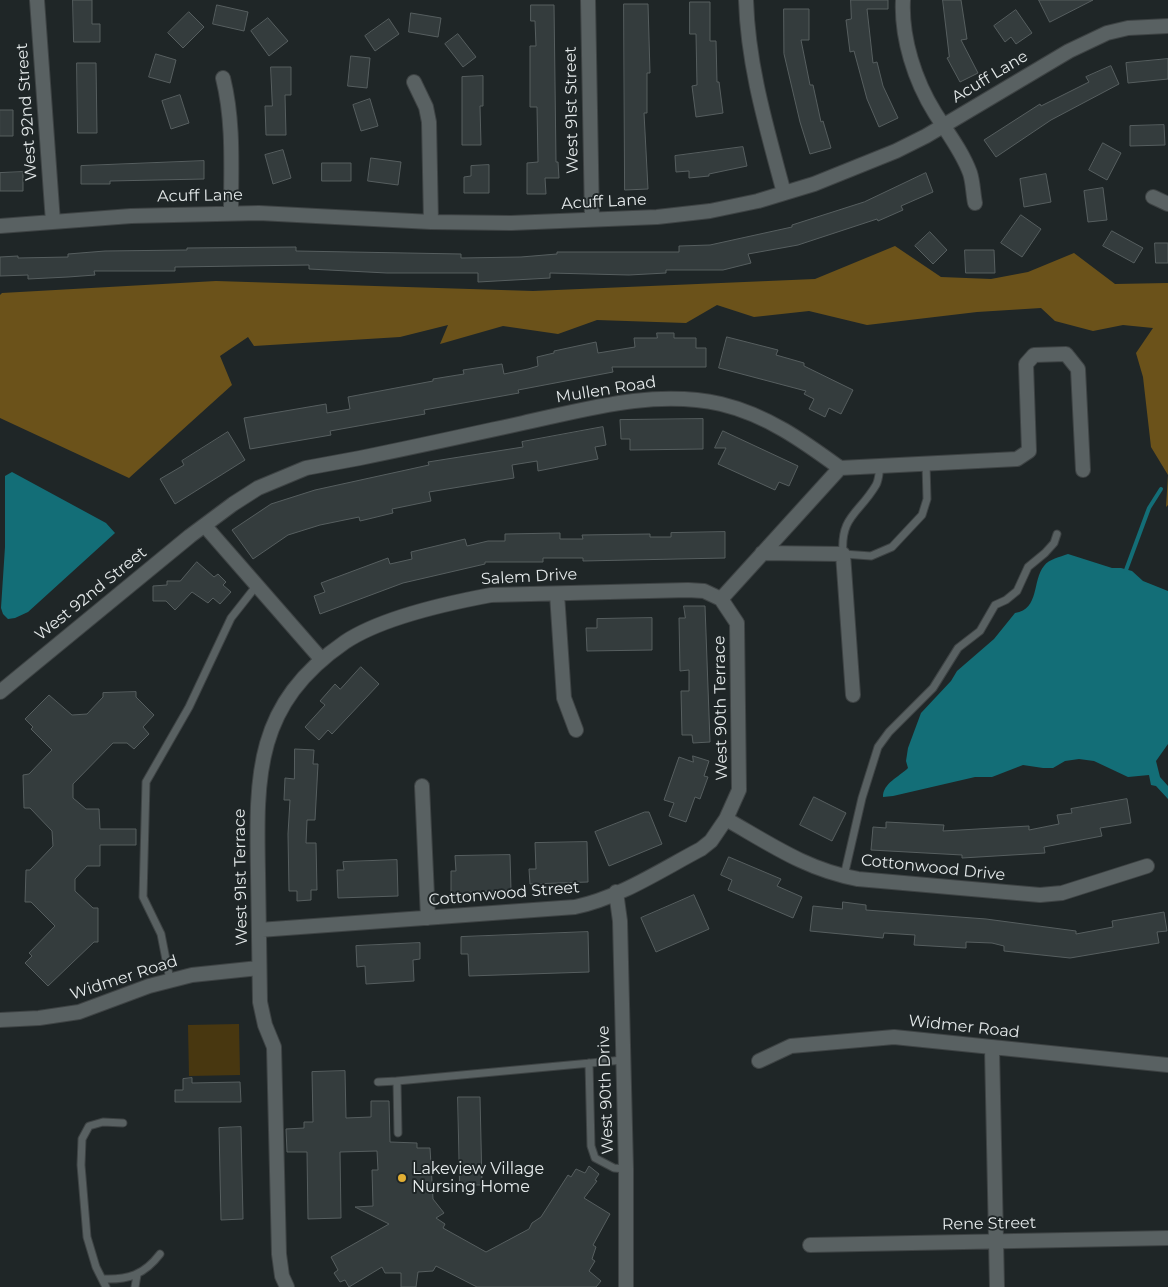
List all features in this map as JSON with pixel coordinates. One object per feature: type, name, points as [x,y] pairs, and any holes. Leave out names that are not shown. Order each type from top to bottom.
[{"type":"street","name":"West 92nd Street","points":[[37,0],[53,222]]},
{"type":"street","name":"West 91st Street","points":[[588,0],[592,219]]},
{"type":"street","points":[[746,0],[747,26],[754,80],[784,193]]},
{"type":"street","points":[[903,0],[906,37],[913,63],[934,112],[970,174],[974,203]]},
{"type":"street","name":"Acuff Lane","points":[[0,226],[130,216],[231,213],[344,216],[431,222],[511,223],[657,217],[710,211],[784,193],[849,172],[896,151],[943,126],[1069,51],[1108,32],[1128,28],[1168,26]]},
{"type":"street","points":[[223,78],[229,106],[231,133],[231,213]]},
{"type":"street","points":[[414,82],[426,107],[429,122],[431,222]]},
{"type":"street","points":[[1153,197],[1168,204]]},
{"type":"street","points":[[721,599],[840,468],[1017,459],[1029,451],[1026,364],[1034,355],[1066,354],[1078,369],[1083,470]]},
{"type":"street","name":"Mullen Road","points":[[205,526],[258,488],[306,468],[590,408],[646,400],[676,398],[722,404],[742,411],[797,436],[840,468]]},
{"type":"street","name":"West 92nd Street","points":[[0,692],[205,526]]},
{"type":"street","points":[[205,526],[322,660]]},
{"type":"street","points":[[762,553],[843,554],[853,695]]},
{"type":"street","name":"Salem Drive","points":[[322,660],[357,635],[378,625],[492,595],[688,590],[704,591],[721,599]]},
{"type":"street","points":[[557,594],[560,614],[562,688],[569,715],[576,730]]},
{"type":"street","name":"West 90th Terrace","points":[[721,599],[737,623],[738,636],[739,790],[726,819]]},
{"type":"street","name":"West 91st Terrace","points":[[287,1287],[282,1276],[280,1254],[274,1047],[265,1025],[260,1002],[256,819],[258,779],[264,749],[281,710],[299,683],[322,660]]},
{"type":"street","points":[[422,786],[428,918]]},
{"type":"street","name":"Cottonwood Drive","points":[[726,819],[813,868],[844,876],[1040,896],[1062,892],[1147,866]]},
{"type":"street","name":"Cottonwood Street","points":[[259,930],[575,907],[588,904],[701,849],[711,841],[726,819]]},
{"type":"street","name":"West 90th Drive","points":[[616,892],[620,921],[626,1169],[626,1287]]},
{"type":"street","name":"Widmer Road","points":[[0,1020],[39,1018],[79,1012],[170,980],[192,975],[259,968]]},
{"type":"street","name":"Widmer Road","points":[[759,1061],[791,1046],[894,1037],[1168,1065]]},
{"type":"street","points":[[992,1048],[997,1287]]},
{"type":"street","name":"Rene Street","points":[[810,1245],[1168,1238]]},
{"type":"lane","points":[[880,466],[877,484],[847,522],[841,536],[843,554],[871,556],[892,547],[922,515],[927,499],[926,464]]},
{"type":"lane","points":[[844,876],[862,798],[878,746],[932,688],[958,648],[980,631],[996,605],[1017,591],[1028,567],[1054,543],[1057,534]]},
{"type":"lane","points":[[170,980],[161,934],[144,897],[146,782],[188,707],[231,618],[256,585]]},
{"type":"lane","points":[[378,1082],[623,1060]]},
{"type":"lane","points":[[590,1063],[591,1146],[595,1158],[614,1168],[626,1169]]},
{"type":"lane","points":[[397,1081],[398,1133]]},
{"type":"lane","points":[[106,1287],[87,1237],[81,1165],[82,1139],[89,1126],[103,1122],[123,1123]]},
{"type":"lane","points":[[103,1279],[119,1279],[137,1275],[151,1266],[160,1254]]},
{"type":"lane","points":[[135,1287],[137,1275]]},
{"type":"shaded area","points":[[895,246],[941,277],[991,279],[1028,272],[1074,253],[1115,284],[1168,283],[1168,475],[1151,447],[1143,377],[1136,353],[1153,328],[1123,325],[1093,331],[1055,321],[1041,308],[977,312],[867,325],[809,311],[754,317],[717,305],[686,323],[597,320],[558,334],[503,326],[440,344],[448,325],[400,337],[254,346],[248,337],[220,356],[232,385],[129,478],[0,418],[0,295],[2,293],[216,281],[533,291],[815,279]]},
{"type":"shaded area","points":[[1168,475],[1168,505],[1166,507]]},
{"type":"shaded area","points":[[239,1024],[240,1075],[189,1076],[188,1025]]},
{"type":"water","points":[[12,472],[106,523],[115,533],[28,612],[8,619],[3,614],[1,608],[5,547],[5,476]]},
{"type":"water","points":[[1068,554],[1112,568],[1132,571],[1143,581],[1168,591],[1168,744],[1156,761],[1160,777],[1168,786],[1168,799],[1156,786],[1151,785],[1149,775],[1128,777],[1094,761],[1079,759],[1065,761],[1053,768],[1023,765],[992,777],[975,777],[883,797],[889,784],[908,768],[906,761],[908,748],[921,713],[951,681],[957,671],[994,639],[1015,613],[1028,606],[1032,600],[1040,572],[1046,564],[1055,558]]},
{"type":"building","points":[[73,0],[92,0],[92,24],[100,24],[100,42],[74,42]]},
{"type":"building","points":[[851,0],[888,0],[888,9],[867,9],[873,63],[877,62],[883,86],[898,118],[879,127],[867,99],[854,51],[850,52],[846,20],[851,19]]},
{"type":"building","points":[[943,0],[961,0],[967,39],[961,40],[978,73],[960,82],[947,58],[949,57]]},
{"type":"building","points":[[1039,0],[1093,0],[1050,22]]},
{"type":"building","points":[[690,2],[710,2],[710,41],[716,41],[717,82],[719,82],[723,113],[696,117],[692,86],[697,85],[696,34],[690,34]]},
{"type":"building","points":[[624,4],[648,4],[650,73],[647,73],[647,113],[644,113],[648,189],[625,190]]},
{"type":"building","points":[[217,5],[248,12],[244,31],[213,24]]},
{"type":"building","points":[[531,5],[554,5],[556,162],[558,162],[559,178],[545,178],[546,194],[527,194],[527,163],[538,162],[537,107],[530,107],[530,46],[536,46],[535,21],[531,21]]},
{"type":"building","points":[[784,9],[809,9],[809,40],[801,40],[810,85],[813,85],[821,122],[823,121],[831,148],[810,154],[800,122],[784,54]]},
{"type":"building","points":[[1016,10],[1032,33],[1016,44],[1011,37],[1005,42],[994,26]]},
{"type":"building","points":[[189,12],[204,27],[183,48],[168,33]]},
{"type":"building","points":[[411,13],[441,18],[438,37],[409,32]]},
{"type":"building","points":[[268,18],[288,41],[269,56],[251,31]]},
{"type":"building","points":[[389,19],[399,34],[375,51],[365,36]]},
{"type":"building","points":[[458,34],[476,57],[463,67],[445,44]]},
{"type":"building","points":[[156,54],[176,60],[170,83],[149,77]]},
{"type":"building","points":[[351,56],[370,58],[367,88],[348,86]]},
{"type":"building","points":[[1168,59],[1168,79],[1128,83],[1126,63]]},
{"type":"building","points":[[77,63],[96,63],[97,133],[78,133]]},
{"type":"building","points":[[1111,66],[1119,84],[1051,120],[996,157],[984,140],[1040,104],[1041,106],[1089,82],[1086,77]]},
{"type":"building","points":[[271,67],[291,67],[291,95],[285,95],[286,135],[266,135],[265,106],[272,106]]},
{"type":"building","points":[[483,76],[483,106],[480,106],[481,145],[462,145],[462,77]]},
{"type":"building","points":[[180,95],[189,123],[171,129],[162,101]]},
{"type":"building","points":[[370,99],[378,126],[361,131],[353,105]]},
{"type":"building","points":[[0,110],[13,110],[13,136],[0,136]]},
{"type":"building","points":[[1164,125],[1165,145],[1130,146],[1130,126]]},
{"type":"building","points":[[1103,143],[1121,153],[1107,180],[1089,170]]},
{"type":"building","points":[[743,147],[747,166],[709,174],[709,176],[689,178],[689,171],[676,172],[675,156]]},
{"type":"building","points":[[283,150],[291,178],[273,184],[265,155]]},
{"type":"building","points":[[371,158],[401,162],[398,185],[368,181]]},
{"type":"building","points":[[204,161],[204,179],[110,181],[110,184],[81,184],[81,166]]},
{"type":"building","points":[[322,163],[351,163],[351,181],[322,181]]},
{"type":"building","points":[[489,165],[489,193],[464,193],[464,177],[471,176],[471,166]]},
{"type":"building","points":[[23,172],[23,191],[0,191],[0,173]]},
{"type":"building","points":[[926,173],[933,192],[901,206],[903,210],[878,221],[877,219],[798,245],[748,254],[751,263],[723,270],[666,270],[666,273],[629,275],[550,273],[550,278],[478,282],[478,273],[387,273],[309,269],[309,265],[175,267],[175,271],[94,271],[95,275],[28,279],[28,275],[0,276],[0,257],[68,257],[68,254],[105,251],[187,250],[187,248],[296,247],[296,251],[461,254],[461,258],[521,257],[557,254],[557,252],[679,252],[679,246],[710,245],[792,227],[792,225],[864,202]]},
{"type":"building","points":[[1046,174],[1051,202],[1024,207],[1020,179]]},
{"type":"building","points":[[1103,188],[1107,220],[1088,222],[1084,191]]},
{"type":"building","points":[[1021,215],[1041,229],[1022,257],[1001,243]]},
{"type":"building","points":[[1112,231],[1143,248],[1134,263],[1103,246]]},
{"type":"building","points":[[930,232],[947,250],[933,264],[915,246]]},
{"type":"building","points":[[1155,243],[1168,243],[1168,263],[1156,263]]},
{"type":"building","points":[[965,250],[994,250],[995,273],[966,273]]},
{"type":"building","points":[[657,333],[674,333],[674,338],[696,338],[696,348],[706,348],[706,367],[612,367],[613,372],[518,390],[519,393],[424,410],[425,414],[330,431],[331,435],[250,449],[244,418],[326,404],[327,413],[350,409],[348,397],[464,374],[463,370],[502,364],[504,374],[528,369],[538,366],[537,357],[554,353],[554,351],[596,342],[598,353],[635,347],[634,338],[657,338]]},
{"type":"building","points":[[727,337],[778,350],[776,355],[804,363],[804,366],[853,390],[841,414],[829,408],[825,417],[809,409],[814,399],[804,394],[806,391],[719,368]]},
{"type":"building","points":[[703,419],[703,449],[630,450],[630,439],[621,439],[620,420]]},
{"type":"building","points":[[603,427],[606,445],[595,447],[598,459],[538,471],[537,461],[512,465],[514,478],[429,492],[431,501],[392,509],[393,513],[360,521],[359,517],[320,525],[288,535],[253,559],[232,530],[271,504],[315,490],[429,465],[428,462],[523,447],[522,442]]},
{"type":"building","points":[[723,431],[798,466],[789,486],[779,482],[775,490],[718,464],[726,448],[715,448]]},
{"type":"building","points":[[228,432],[245,460],[175,504],[160,479],[184,465],[182,461]]},
{"type":"building","points":[[725,532],[725,558],[583,561],[583,558],[543,558],[543,562],[485,562],[485,564],[403,583],[320,614],[314,596],[325,592],[321,583],[388,558],[390,564],[412,559],[411,552],[465,539],[467,546],[488,541],[505,541],[505,534],[560,533],[560,539],[583,539],[582,535],[650,534],[650,537],[671,537],[671,533]]},
{"type":"building","points":[[197,562],[214,577],[218,574],[226,582],[223,585],[231,592],[220,604],[213,598],[208,603],[192,592],[175,610],[166,601],[153,601],[153,586],[167,585],[167,581],[180,581]]},
{"type":"building","points":[[684,606],[705,606],[710,742],[693,743],[692,735],[682,735],[681,691],[689,691],[689,670],[680,671],[679,618],[685,618]]},
{"type":"building","points":[[652,618],[652,650],[587,651],[586,628],[597,628],[597,619]]},
{"type":"building","points":[[361,667],[379,684],[332,734],[328,730],[319,740],[305,727],[325,705],[320,701],[335,684],[340,689]]},
{"type":"building","points":[[136,692],[136,697],[154,715],[143,727],[149,734],[134,749],[127,743],[113,743],[73,784],[73,798],[86,809],[99,809],[100,829],[136,829],[136,845],[100,845],[100,866],[87,866],[75,879],[75,891],[93,908],[98,908],[98,942],[94,942],[48,986],[25,963],[32,956],[29,953],[55,926],[31,902],[25,902],[26,870],[30,870],[53,846],[52,831],[30,808],[24,808],[23,775],[29,774],[52,750],[31,729],[33,727],[25,719],[49,695],[72,715],[87,714],[103,697],[103,693]]},
{"type":"building","points":[[295,749],[314,750],[313,764],[318,764],[315,820],[307,820],[306,843],[316,843],[317,890],[311,890],[311,900],[297,901],[297,891],[289,891],[288,834],[290,800],[284,800],[285,778],[294,779]]},
{"type":"building","points":[[693,756],[709,761],[704,776],[708,777],[700,799],[695,797],[686,822],[669,816],[674,803],[664,800],[679,757],[693,762]]},
{"type":"building","points":[[814,797],[846,813],[832,841],[800,825]]},
{"type":"building","points":[[1127,799],[1131,823],[1100,828],[1102,836],[1044,847],[1045,853],[962,858],[962,855],[871,850],[873,827],[886,828],[886,822],[944,825],[943,831],[1029,826],[1029,830],[1059,824],[1057,815],[1072,813],[1071,809]]},
{"type":"building","points":[[649,812],[662,844],[609,866],[595,832]]},
{"type":"building","points":[[587,842],[588,882],[530,884],[529,869],[536,869],[535,843]]},
{"type":"building","points":[[510,855],[511,890],[470,892],[470,895],[451,895],[451,871],[456,871],[455,856]]},
{"type":"building","points":[[729,857],[781,879],[777,886],[802,897],[793,918],[728,890],[732,880],[721,875]]},
{"type":"building","points":[[397,860],[398,896],[338,898],[337,870],[344,870],[343,862]]},
{"type":"building","points":[[694,895],[709,929],[656,952],[641,918]]},
{"type":"building","points":[[843,902],[866,905],[866,910],[986,919],[1076,931],[1076,934],[1113,927],[1112,921],[1164,912],[1167,931],[1157,932],[1159,943],[1070,958],[1004,951],[1004,946],[992,943],[966,942],[966,948],[914,945],[915,935],[884,933],[883,938],[810,931],[813,906],[842,909]]},
{"type":"building","points":[[588,932],[589,972],[469,976],[468,954],[461,954],[461,937]]},
{"type":"building","points":[[420,943],[420,959],[413,960],[414,981],[366,984],[365,966],[357,967],[356,946]]},
{"type":"building","name":"Lakeview Village Nursing Home","points":[[345,1071],[346,1118],[371,1117],[371,1101],[389,1101],[390,1142],[417,1143],[417,1148],[430,1148],[433,1199],[444,1213],[436,1218],[445,1224],[443,1228],[486,1252],[529,1229],[532,1223],[541,1217],[568,1175],[571,1177],[576,1169],[585,1173],[589,1166],[599,1174],[595,1180],[597,1181],[584,1198],[610,1214],[593,1245],[596,1247],[592,1259],[595,1261],[589,1271],[601,1281],[596,1287],[477,1287],[436,1266],[433,1271],[418,1272],[416,1287],[401,1287],[401,1273],[385,1273],[382,1267],[349,1287],[345,1280],[340,1282],[334,1273],[338,1270],[331,1257],[389,1224],[355,1207],[373,1206],[372,1170],[378,1170],[377,1151],[340,1152],[341,1218],[308,1219],[307,1152],[287,1152],[286,1129],[304,1128],[304,1122],[313,1122],[312,1072]]},
{"type":"building","points":[[192,1078],[192,1083],[240,1082],[241,1102],[175,1102],[175,1090],[183,1090],[183,1079]]},
{"type":"building","points":[[458,1097],[480,1097],[482,1185],[460,1185]]},
{"type":"building","points":[[241,1127],[243,1219],[221,1220],[219,1128]]},
{"type":"waterway","points":[[1126,570],[1149,508],[1161,489]]},
{"type":"place","name":"Lakeview Village Nursing Home","points":[[402,1178]]}]
